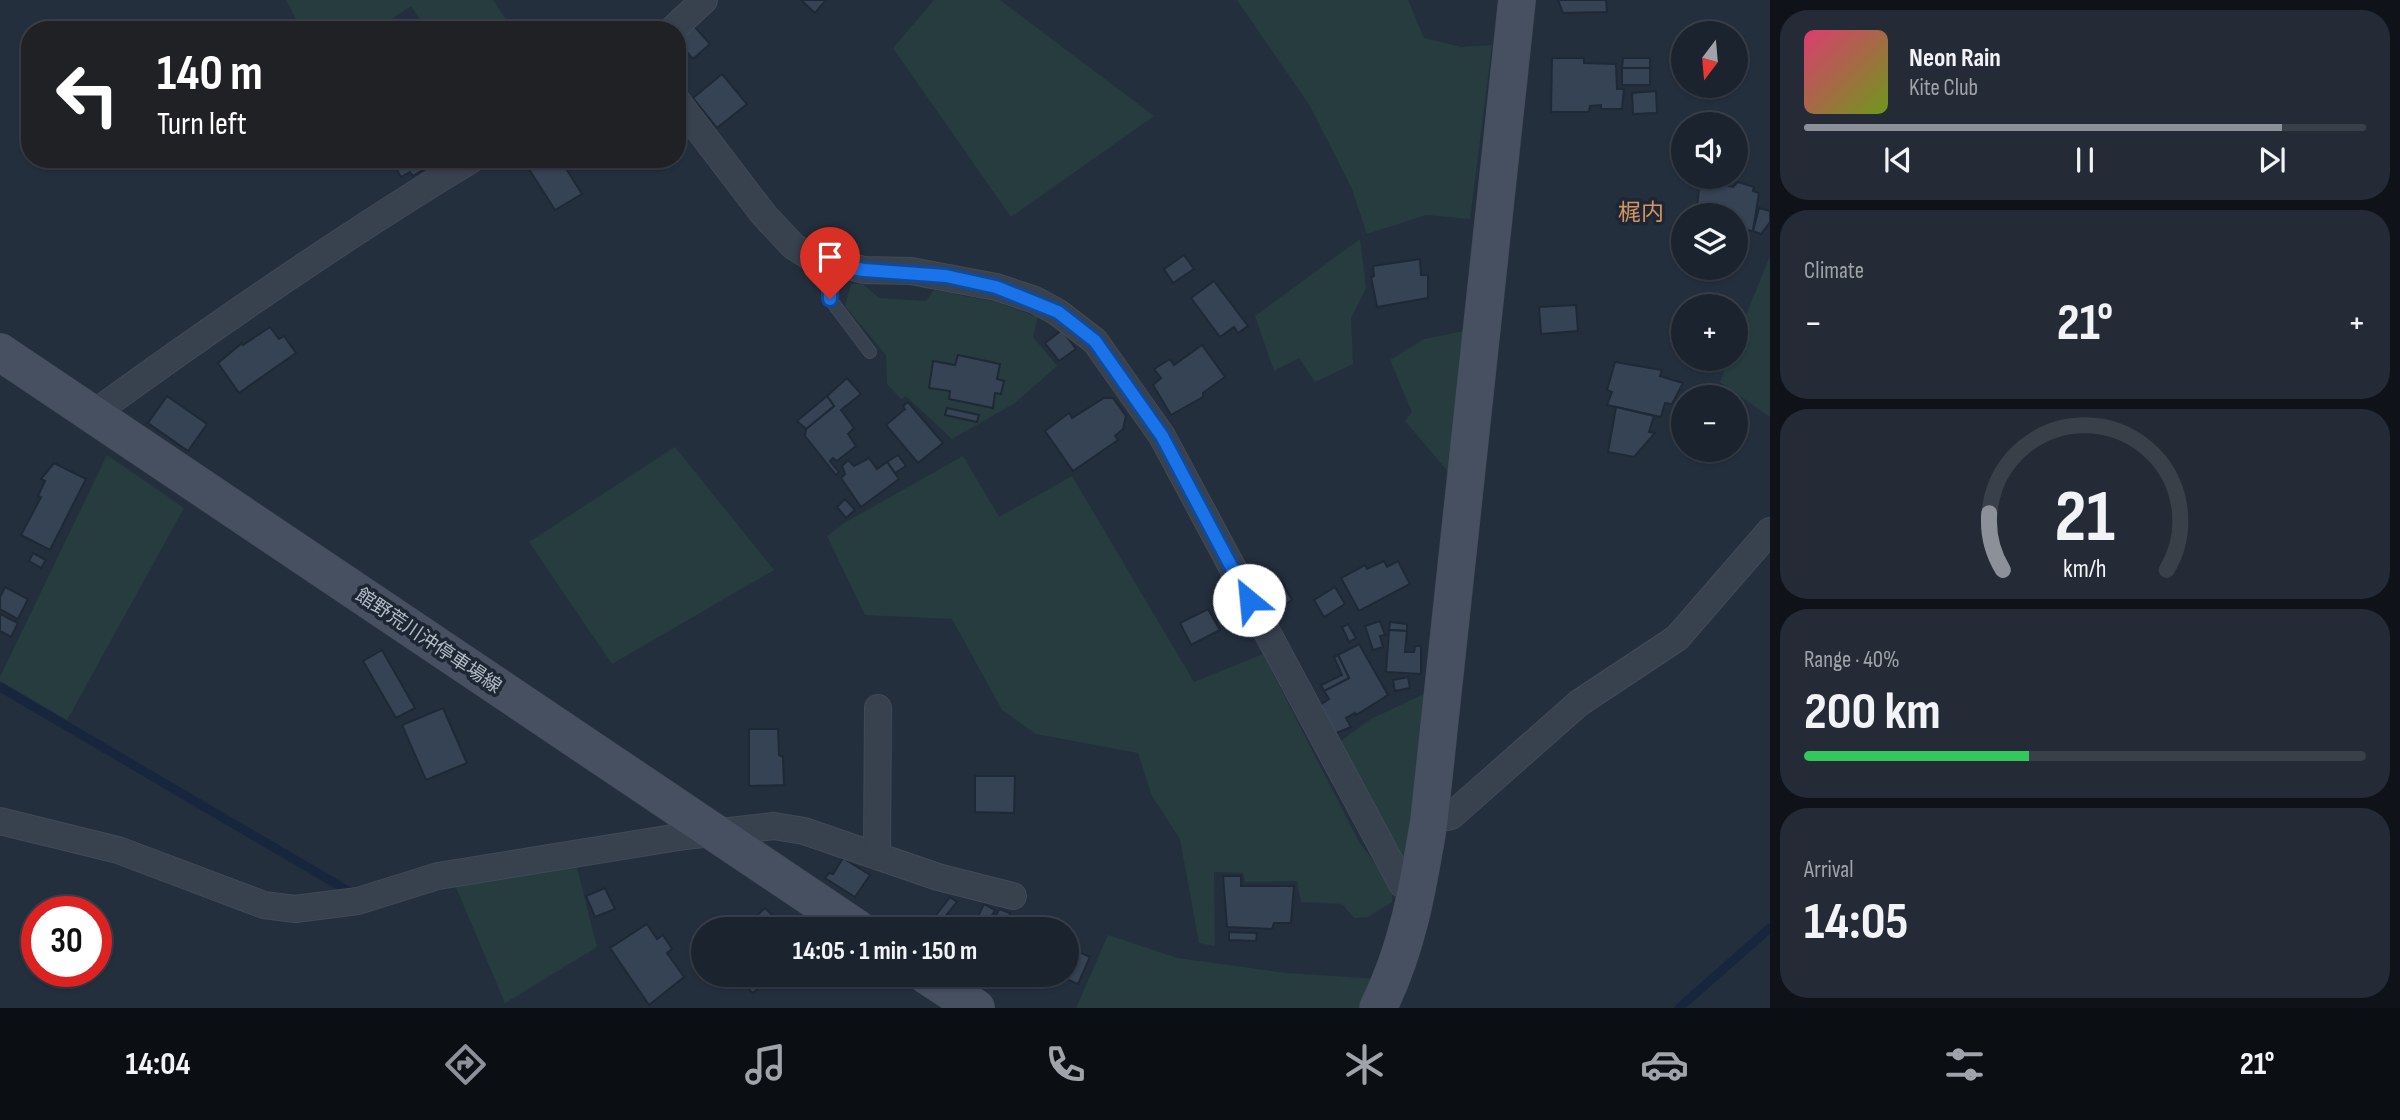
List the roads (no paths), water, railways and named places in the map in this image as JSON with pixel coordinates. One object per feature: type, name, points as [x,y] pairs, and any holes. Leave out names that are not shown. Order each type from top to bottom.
[{"type":"main road","points":[[1378,1008],[1397,971],[1417,893],[1429,821],[1517,0]]},
{"type":"main road","name":"館野荒川沖停車場線","points":[[0,352],[840,917]]},
{"type":"main road","points":[[944,987],[976,1008]]},
{"type":"street","points":[[682,21],[704,0]]},
{"type":"street","points":[[686,113],[764,215],[793,246],[830,264],[864,270],[946,276],[996,287],[1058,312],[1095,341],[1162,436],[1402,884],[1417,893]]},
{"type":"street","points":[[93,414],[208,331],[400,202],[457,168]]},
{"type":"street","points":[[1429,821],[1451,816],[1578,703],[1677,638],[1770,531]]},
{"type":"street","points":[[877,856],[878,708]]},
{"type":"street","points":[[0,821],[118,850],[264,905],[295,909],[358,901],[439,876],[712,832],[784,828],[804,831],[937,877],[1013,896]]},
{"type":"lane","points":[[830,264],[830,299],[870,352]]},
{"type":"waterway","points":[[0,687],[350,892]]},
{"type":"waterway","points":[[1679,1008],[1770,928]]},
{"type":"district","name":"梶内","points":[[1641,212]]}]
